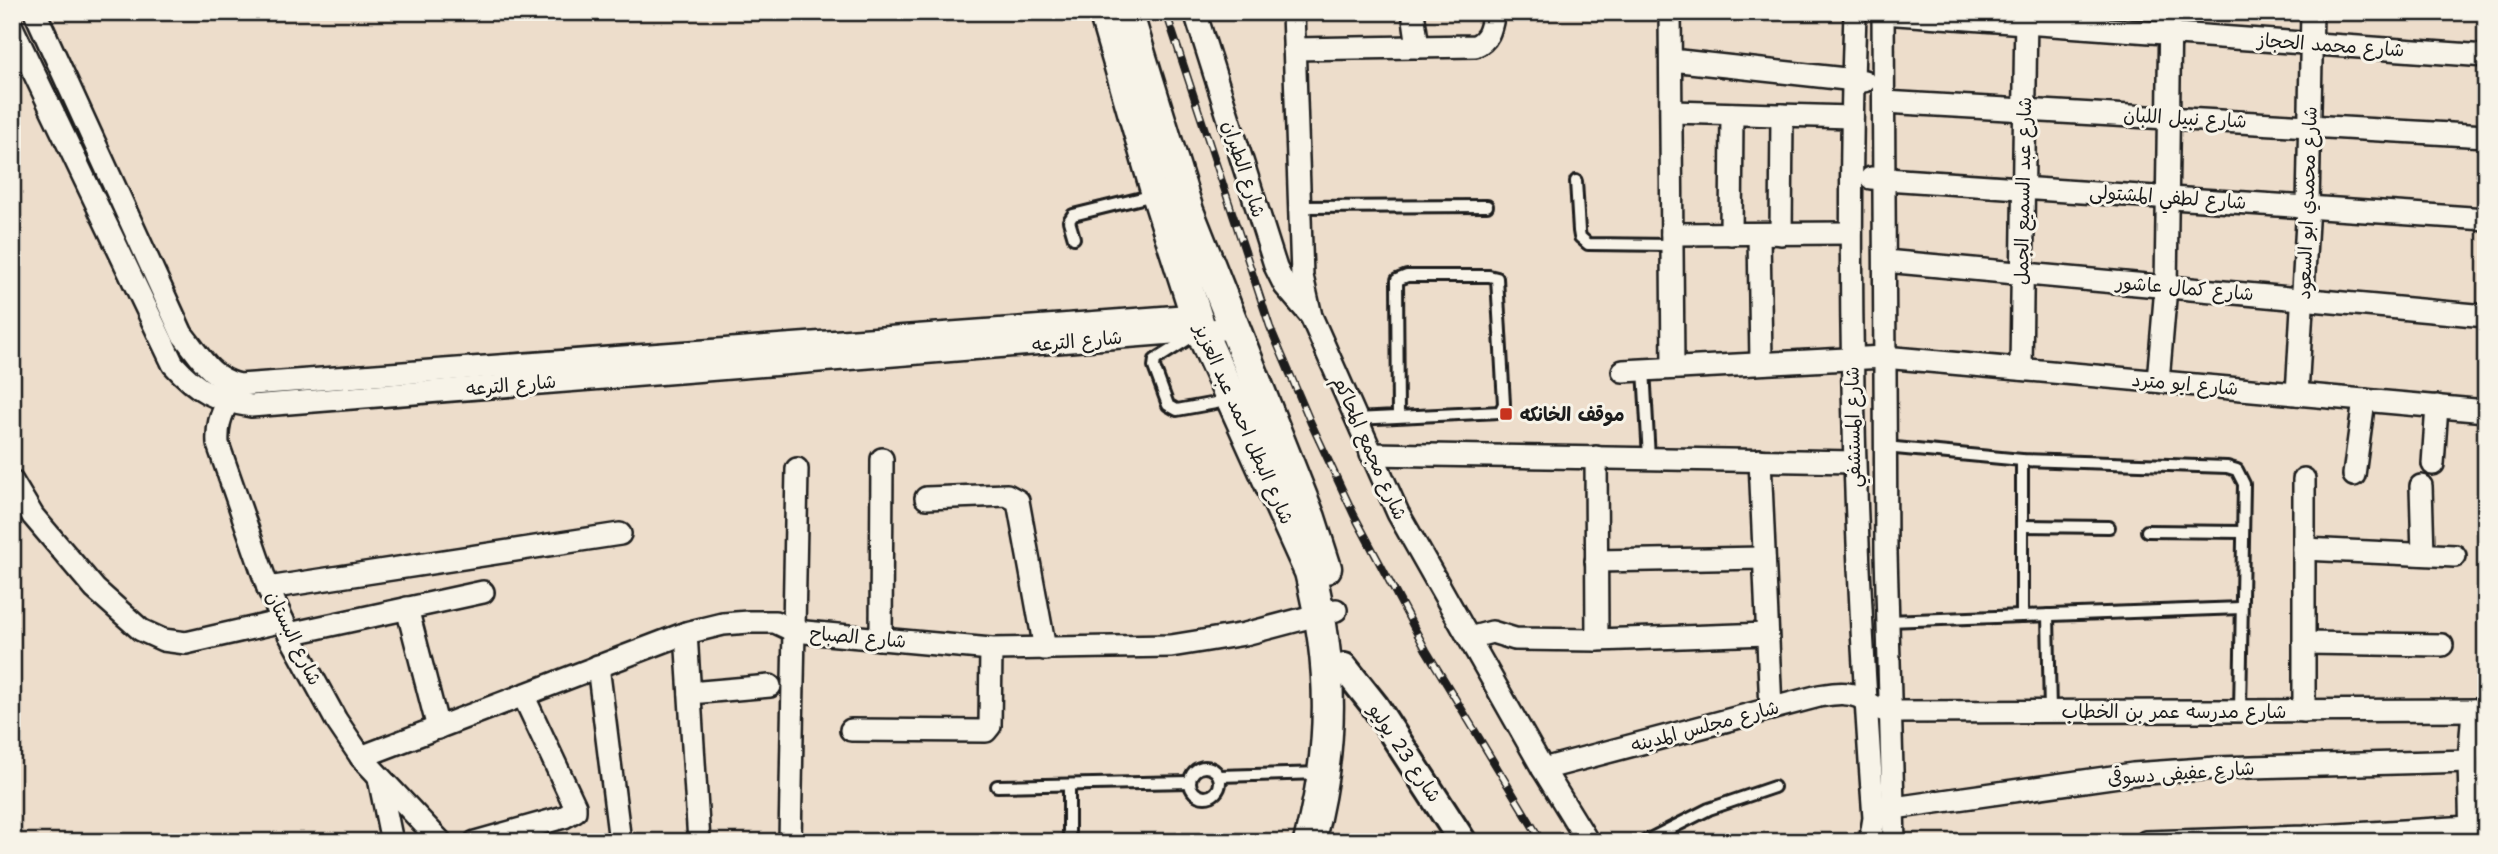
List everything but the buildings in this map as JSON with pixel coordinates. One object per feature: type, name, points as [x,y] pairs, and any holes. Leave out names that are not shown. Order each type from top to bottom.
[{"type":"main road","name":"شارع البطل احمد عبد العزيز","points":[[1104,12],[1157,194],[1199,323],[1328,612],[1344,667],[1343,749],[1327,842]]},
{"type":"main road","name":"شارع البطل احمد عبد العزيز","points":[[1127,12],[1188,211],[1310,518],[1333,591],[1328,612],[1329,725],[1324,773],[1309,842]]},
{"type":"street","name":"شارع الترعه","points":[[35,12],[182,334],[212,373],[224,381],[253,384],[1199,323],[1235,328]]},
{"type":"street","name":"شارع الطيران","points":[[1195,12],[1276,268],[1285,286],[1311,316]]},
{"type":"street","name":"شارع مجمع المحاكم","points":[[1293,12],[1302,276],[1311,316],[1398,513],[1543,769],[1588,842]]},
{"type":"street","points":[[1413,12],[1418,47]]},
{"type":"street","points":[[1294,49],[1475,46],[1481,44],[1490,34],[1494,12]]},
{"type":"street","points":[[1670,12],[1673,368]]},
{"type":"street","name":"شارع المستشفي","points":[[1855,12],[1851,177],[1852,358],[1865,702],[1874,818],[1870,842]]},
{"type":"street","name":"شارع المستشفي","points":[[1883,12],[1885,447],[1894,842]]},
{"type":"street","name":"شارع محمد الحجاز","points":[[1883,12],[2170,23],[2311,43],[2486,56]]},
{"type":"street","name":"شارع محمدي ابو السعود","points":[[2297,394],[2308,205],[2312,12]]},
{"type":"street","name":"شارع عبد السميع الجمل","points":[[2021,369],[2025,18]]},
{"type":"street","points":[[2158,381],[2166,287],[2170,23]]},
{"type":"street","name":"شارع الترعه","points":[[12,27],[173,364],[206,394],[228,402],[251,406],[1199,323]]},
{"type":"street","name":"شارع نبيل اللبان","points":[[1671,60],[1853,79],[1884,92],[2024,109],[2486,136]]},
{"type":"street","points":[[1672,112],[1852,117]]},
{"type":"street","points":[[1731,234],[1732,114]]},
{"type":"street","points":[[1781,234],[1782,115]]},
{"type":"street","name":"شارع لطفي المشتولى","points":[[1851,177],[2308,205],[2486,219]]},
{"type":"street","points":[[1672,240],[1731,234],[1851,233]]},
{"type":"street","points":[[1759,234],[1761,363]]},
{"type":"street","name":"شارع كمال عاشور","points":[[1885,261],[2486,316]]},
{"type":"street","name":"شارع ابو مترد","points":[[1623,370],[1884,357],[2486,411]]},
{"type":"street","points":[[2354,475],[2364,400]]},
{"type":"street","name":"شارع البستان","points":[[228,402],[220,415],[218,444],[268,588],[286,627],[336,720],[361,757],[441,842]]},
{"type":"street","points":[[2433,464],[2437,407]]},
{"type":"street","points":[[1371,453],[1854,462]]},
{"type":"street","points":[[1596,457],[1597,640]]},
{"type":"street","points":[[881,639],[882,459]]},
{"type":"street","points":[[1760,460],[1770,709]]},
{"type":"street","points":[[790,842],[797,469]]},
{"type":"street","points":[[2304,479],[2304,711]]},
{"type":"street","points":[[12,481],[33,516],[95,589],[141,630],[163,640],[187,643],[407,608],[482,592]]},
{"type":"street","points":[[2421,486],[2423,554]]},
{"type":"street","points":[[926,498],[1007,495],[1018,501],[1045,649]]},
{"type":"street","points":[[268,588],[620,534]]},
{"type":"street","points":[[2304,549],[2455,556]]},
{"type":"street","points":[[1597,561],[1764,558]]},
{"type":"street","points":[[407,608],[438,728]]},
{"type":"street","name":"شارع الصباح","points":[[361,757],[686,633],[723,624],[775,622],[794,631],[992,649],[1045,649],[1171,646],[1245,634],[1328,612]]},
{"type":"street","points":[[1469,638],[1492,632],[1515,639],[1597,640],[1766,634]]},
{"type":"street","points":[[686,633],[699,842]]},
{"type":"street","points":[[2304,643],[2442,645]]},
{"type":"street","points":[[851,730],[986,731],[990,726],[992,649]]},
{"type":"street","points":[[598,666],[620,842]]},
{"type":"street","name":"شارع 23 يوليو","points":[[1344,667],[1375,706],[1463,842]]},
{"type":"street","points":[[690,693],[770,686]]},
{"type":"street","name":"شارع مجلس المدينه","points":[[1543,769],[1838,693],[1857,696],[1865,702]]},
{"type":"street","points":[[475,842],[564,817],[575,811],[523,695]]},
{"type":"street","name":"شارع مدرسه عمر بن الخطاب","points":[[1865,702],[1878,710],[1890,712],[2479,710]]},
{"type":"street","points":[[2146,842],[2380,837],[2475,832],[2469,761],[2479,710]]},
{"type":"street","name":"شارع عفيفى دسوقى","points":[[1894,808],[2133,774],[2216,768],[2469,761]]},
{"type":"street","points":[[379,778],[392,842]]},
{"type":"lane","points":[[1576,181],[1580,237],[1588,244],[1672,240]]},
{"type":"lane","points":[[1074,238],[1069,221],[1073,215],[1157,194]]},
{"type":"lane","points":[[1300,207],[1487,206]]},
{"type":"lane","points":[[1355,419],[1496,413],[1503,409],[1497,278],[1407,276],[1397,280],[1398,417]]},
{"type":"lane","points":[[1199,323],[1155,360],[1154,367],[1168,405],[1177,410],[1233,400]]},
{"type":"lane","points":[[1644,369],[1648,458]]},
{"type":"lane","points":[[1885,447],[2022,460],[2232,468],[2243,479],[2240,711]]},
{"type":"lane","points":[[2022,460],[2022,616]]},
{"type":"lane","points":[[2022,526],[2109,527]]},
{"type":"lane","points":[[2147,531],[2243,532]]},
{"type":"lane","points":[[1888,621],[2241,608]]},
{"type":"lane","points":[[2048,615],[2050,712]]},
{"type":"lane","points":[[1205,767],[1211,768],[1219,776],[1216,792],[1205,797],[1195,793],[1190,782],[1195,771],[1205,767]]},
{"type":"lane","points":[[1219,776],[1324,773]]},
{"type":"lane","points":[[997,786],[1190,782]]},
{"type":"lane","points":[[1069,785],[1069,842]]},
{"type":"lane","points":[[1644,842],[1709,809],[1774,787]]},
{"type":"lane","points":[[983,841],[1002,842]]},
{"type":"railway","points":[[1166,12],[1270,327],[1310,421],[1354,515],[1426,650],[1542,842]]},
{"type":"place","name":"موقف الخانكه","points":[[1506,414]]}]
